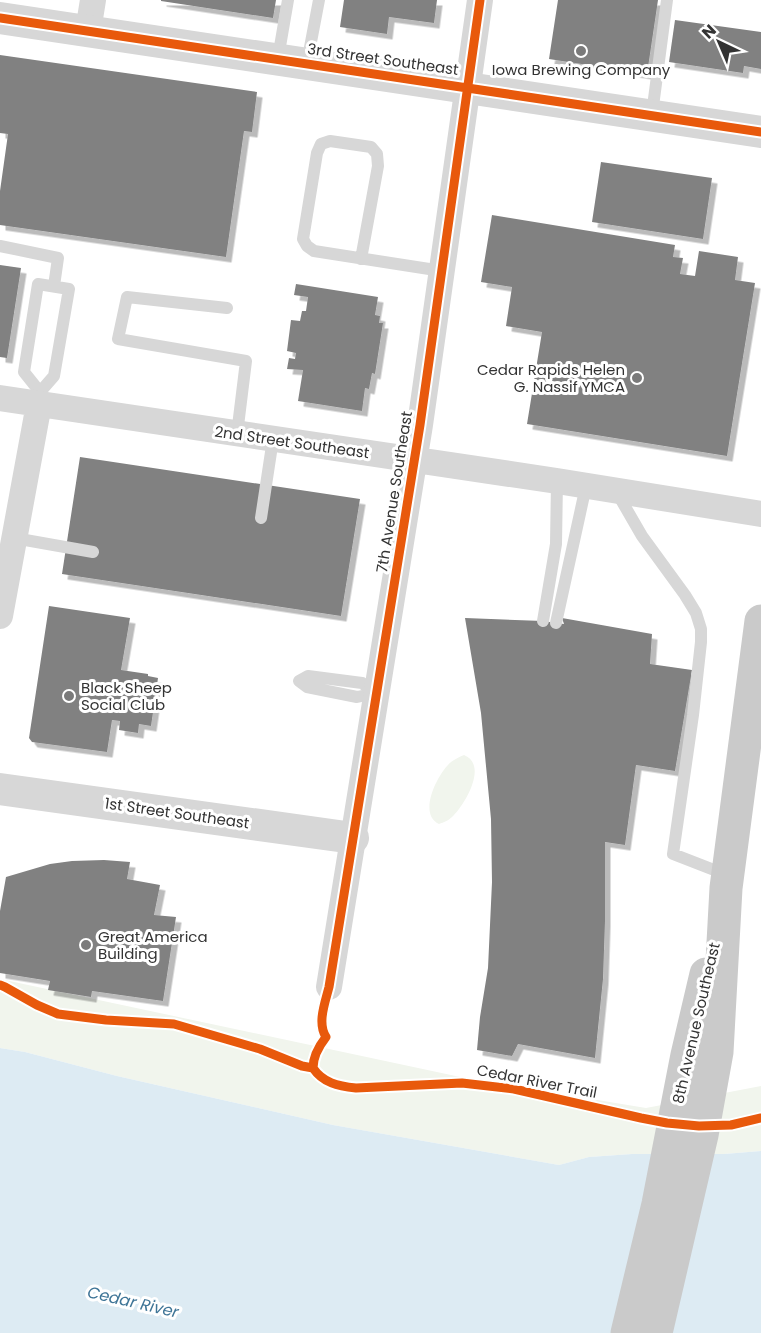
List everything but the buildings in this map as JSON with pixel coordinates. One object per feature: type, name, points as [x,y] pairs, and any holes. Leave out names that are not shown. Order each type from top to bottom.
[{"type":"main road","name":"8th Avenue Southeast","points":[[627,1333],[658,1204],[702,1054],[761,621]]},
{"type":"main road","name":"8th Avenue Southeast","points":[[656,1333],[702,1135],[702,1054]]},
{"type":"street","points":[[88,31],[93,0]]},
{"type":"street","name":"7th Avenue Southeast","points":[[329,987],[420,425],[480,0]]},
{"type":"street","name":"3rd Street Southeast","points":[[0,18],[761,132]]},
{"type":"street","name":"2nd Street Southeast","points":[[0,398],[40,398],[237,434],[557,481],[761,514]]},
{"type":"street","points":[[0,616],[40,398]]},
{"type":"street","name":"1st Street Southeast","points":[[0,789],[353,838]]},
{"type":"lane","points":[[288,0],[292,61]]},
{"type":"lane","points":[[292,61],[319,0]]},
{"type":"lane","points":[[651,115],[666,0]]},
{"type":"lane","points":[[361,259],[378,166],[378,154],[371,147],[330,141],[321,144],[317,153],[303,239],[307,246],[314,251],[361,259],[441,271]]},
{"type":"lane","points":[[0,246],[58,258],[54,286]]},
{"type":"lane","points":[[38,284],[69,289],[54,376],[40,398],[24,372],[38,284]]},
{"type":"lane","points":[[227,308],[128,297],[118,339],[246,361],[237,434]]},
{"type":"lane","points":[[261,518],[273,439]]},
{"type":"lane","points":[[557,481],[556,544],[550,622],[586,486]]},
{"type":"lane","points":[[616,491],[642,536],[685,595],[696,613],[701,629],[693,715],[673,854],[727,882]]},
{"type":"lane","points":[[14,538],[93,552]]},
{"type":"lane","points":[[308,676],[362,683],[376,693],[357,697],[307,687],[299,681],[308,676]]},
{"type":"shaded area","points":[[464,755],[471,760],[474,767],[472,786],[457,812],[449,820],[439,824],[430,812],[432,793],[446,767]]},
{"type":"shaded area","points":[[0,979],[465,1078],[646,1108],[761,1086],[761,1151],[724,1154],[632,1154],[589,1157],[559,1165],[333,1125],[0,1048]]},
{"type":"water","name":"Cedar River","points":[[0,1048],[333,1125],[559,1165],[589,1157],[632,1154],[724,1154],[761,1151],[761,1333],[0,1333]]},
{"type":"cycle path","points":[[313,1068],[317,1051],[326,1037],[322,1026],[323,1013],[420,425],[480,0]]},
{"type":"cycle path","points":[[0,18],[761,132]]},
{"type":"cycle path","name":"Cedar River Trail","points":[[0,985],[58,1014],[106,1020],[174,1024],[260,1049],[302,1066],[313,1068],[321,1077],[343,1086],[356,1088],[462,1083],[514,1089],[641,1118],[699,1126],[731,1125],[761,1118]]},
{"type":"place","name":"Iowa Brewing Company","points":[[581,51]]},
{"type":"place","name":"Cedar Rapids Helen G. Nassif YMCA","points":[[637,378]]},
{"type":"place","name":"Black Sheep Social Club","points":[[69,696]]},
{"type":"place","name":"Great America Building","points":[[86,945]]}]
